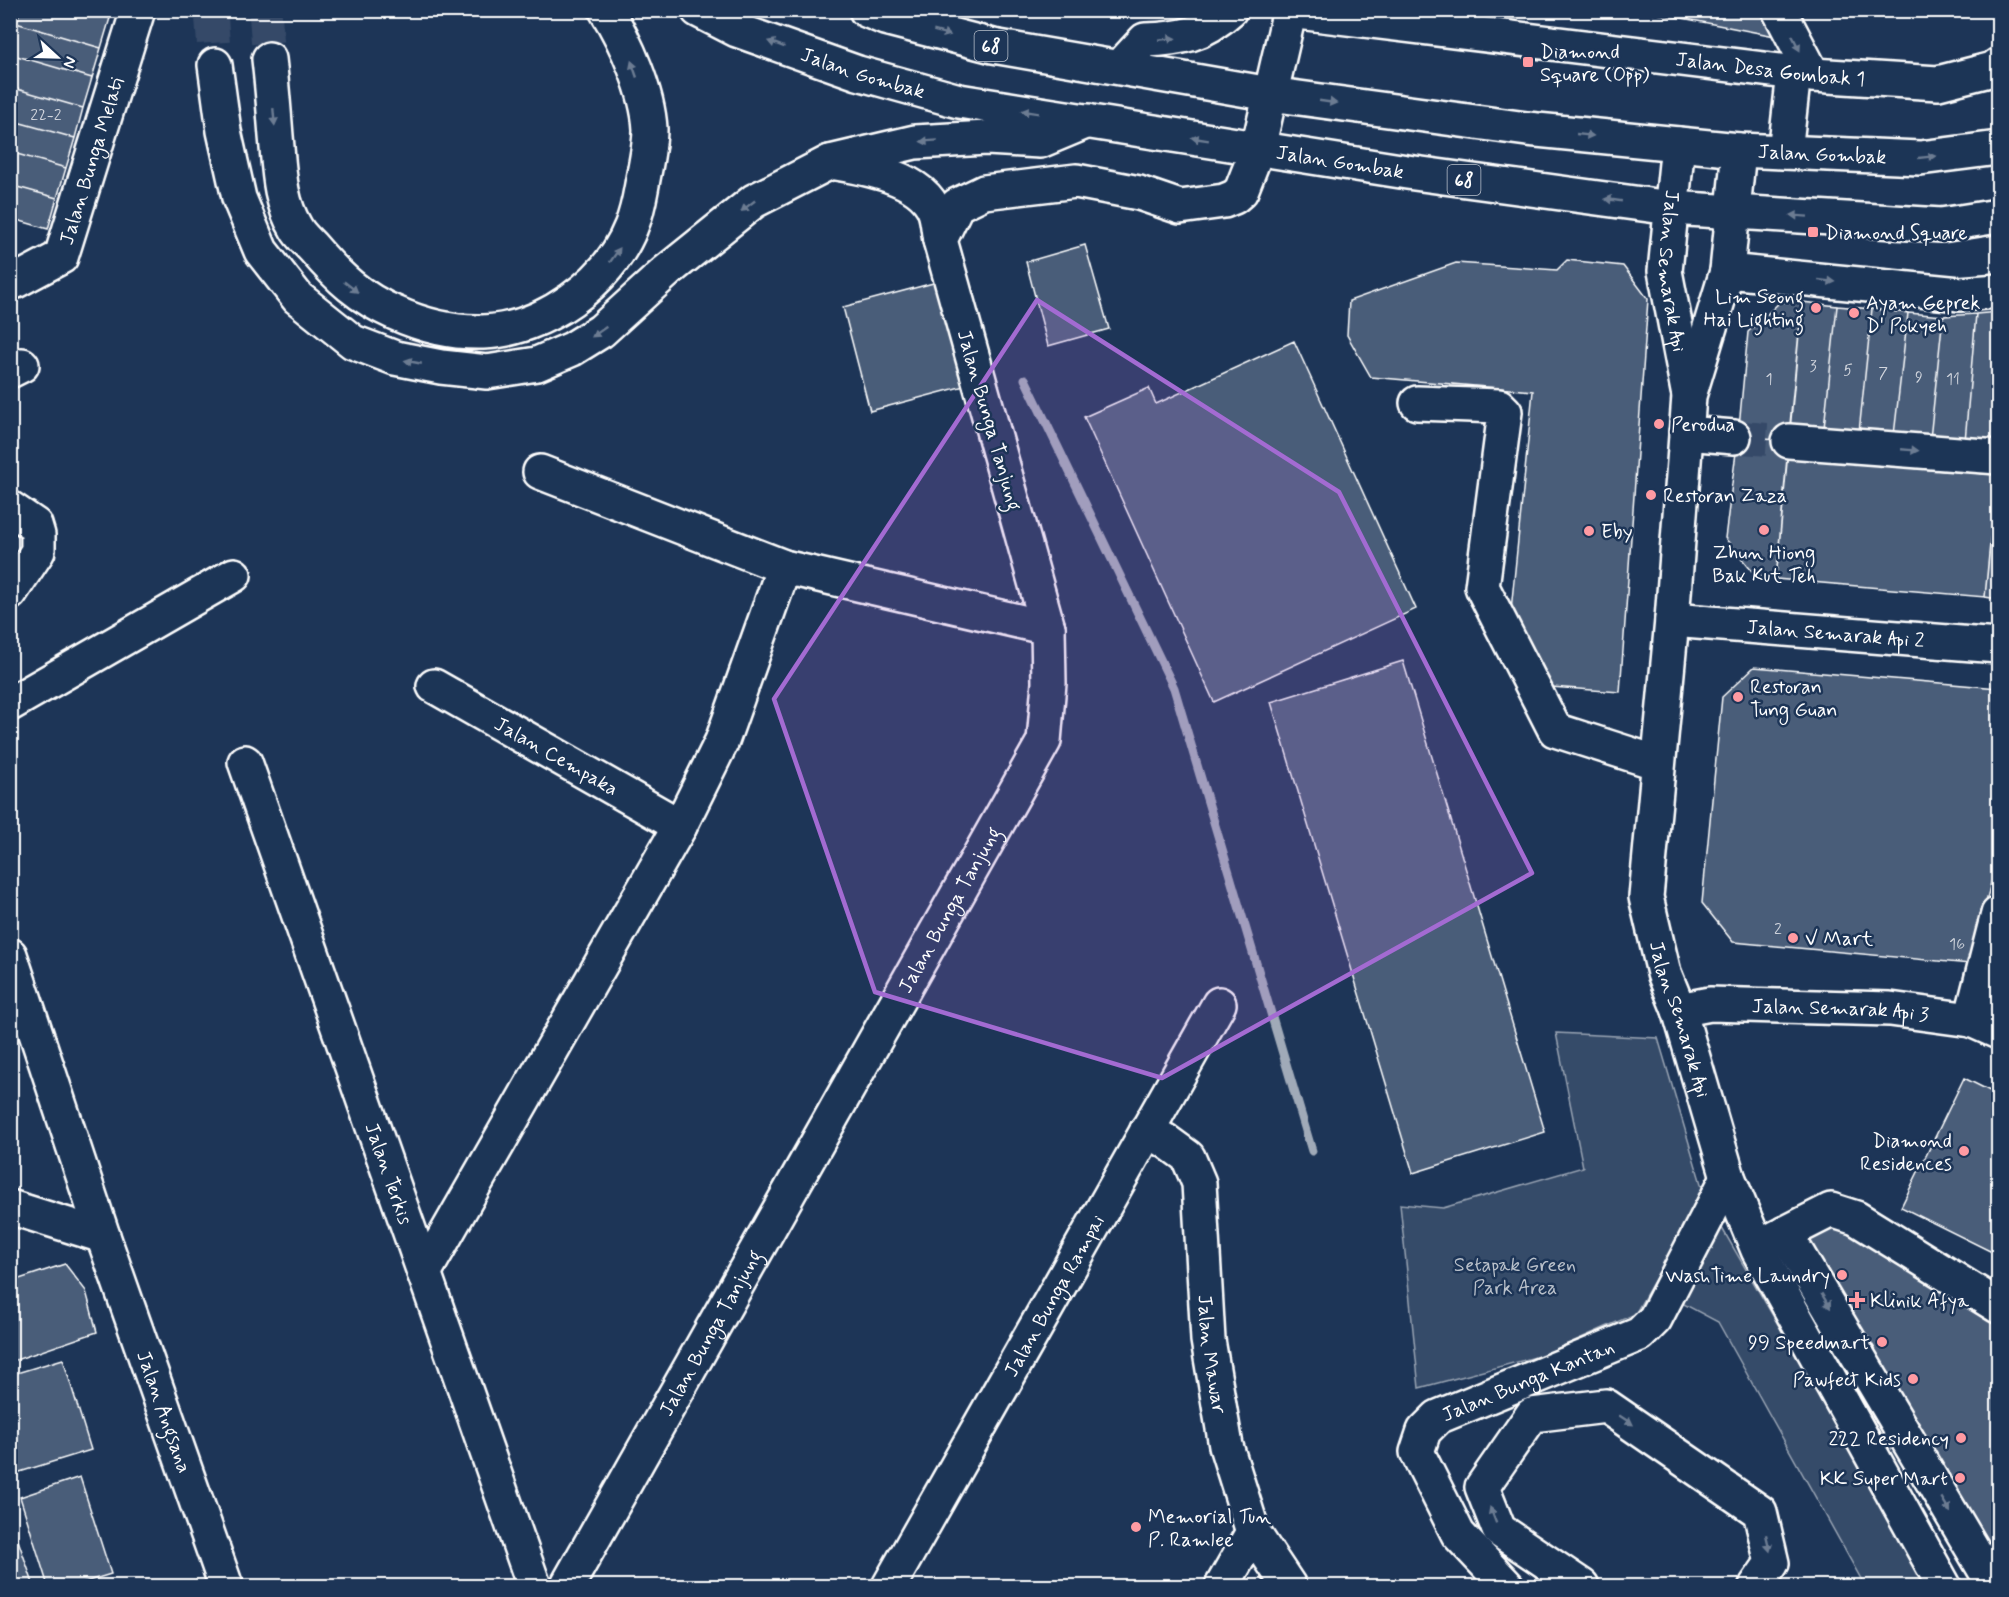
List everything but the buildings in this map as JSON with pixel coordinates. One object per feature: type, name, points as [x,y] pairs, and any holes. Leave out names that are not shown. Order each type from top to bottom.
[{"type":"main road","name":"Jalan Bunga Melati","points":[[10,282],[61,257],[138,10]]},
{"type":"main road","points":[[269,59],[281,190],[296,228],[345,282],[373,304],[412,321],[449,330],[484,332],[514,326],[565,305],[604,270],[619,250],[631,228],[639,205],[650,129],[635,70],[622,36],[606,10]]},
{"type":"main road","name":"Jalan Gombak","points":[[698,10],[737,30],[858,73],[959,100],[1407,172],[1671,208],[1941,225],[1998,216]]},
{"type":"main road","name":"Jalan Gombak","points":[[866,10],[885,18],[993,46],[1270,94],[1527,129],[1739,150],[1920,158],[1998,148]]},
{"type":"main road","points":[[1120,67],[1145,40],[1172,40],[1195,34],[1230,10]]},
{"type":"main road","points":[[1779,10],[1803,74],[1785,152]]},
{"type":"main road","points":[[940,240],[957,205],[984,192],[1076,181],[1139,193],[1180,207],[1224,201],[1234,197],[1241,191],[1258,148],[1290,11]]},
{"type":"main road","name":"Jalan Desa Gombak 1","points":[[1290,11],[1803,74],[1938,82],[1997,74]]},
{"type":"main road","points":[[215,65],[224,130],[239,198],[261,251],[298,298],[353,342],[395,358],[441,367],[487,372],[537,364],[572,349],[601,331],[667,271],[754,201],[830,162],[915,142],[987,138],[1040,141],[1088,121]]},
{"type":"main road","name":"Jalan Semarak Api","points":[[1678,144],[1665,271],[1689,396]]},
{"type":"main road","name":"Jalan Semarak Api","points":[[1739,150],[1727,271],[1689,396],[1672,620],[1646,897],[1664,973],[1679,1010],[1728,1178],[1758,1250],[1944,1586]]},
{"type":"main road","name":"Jalan Bunga Tanjung","points":[[567,1587],[1044,741],[1048,682],[1048,628],[940,240],[935,212],[924,194],[908,182],[830,162]]},
{"type":"main road","points":[[1727,271],[1960,294],[1998,291]]},
{"type":"main road","points":[[1417,403],[1499,406],[1505,412],[1482,587],[1555,730],[1658,763]]},
{"type":"main road","points":[[1686,433],[1734,437]]},
{"type":"main road","points":[[1789,441],[1873,441],[1998,457]]},
{"type":"main road","points":[[540,472],[784,567],[1048,628]]},
{"type":"main road","points":[[10,508],[35,525],[38,535],[38,551],[10,593]]},
{"type":"main road","points":[[423,1273],[680,826],[722,741],[784,567]]},
{"type":"main road","points":[[10,704],[234,575]]},
{"type":"main road","name":"Jalan Semarak Api 2","points":[[1672,620],[1998,646]]},
{"type":"main road","name":"Jalan Cempaka","points":[[434,686],[680,826]]},
{"type":"main road","name":"Jalan Terkis","points":[[245,762],[534,1587]]},
{"type":"main road","points":[[1985,1026],[1998,914]]},
{"type":"main road","name":"Jalan Angsana","points":[[10,955],[103,1236],[226,1587]]},
{"type":"main road","name":"Jalan Bunga Rampai","points":[[889,1587],[1219,1004]]},
{"type":"main road","name":"Jalan Semarak Api 3","points":[[1679,1010],[1710,1004],[1878,1009],[1985,1026]]},
{"type":"main road","name":"Jalan Mawar","points":[[1147,1130],[1188,1158],[1199,1183],[1208,1340],[1226,1446],[1253,1532],[1289,1587]]},
{"type":"main road","name":"Jalan Bunga Kantan","points":[[1507,1587],[1458,1534],[1417,1452],[1424,1431],[1438,1417],[1640,1334],[1655,1319],[1728,1178]]},
{"type":"main road","points":[[10,1207],[103,1236]]},
{"type":"main road","points":[[1758,1250],[1771,1240],[1832,1210],[1856,1218],[1998,1306]]},
{"type":"main road","points":[[1785,1233],[1992,1575],[1944,1586]]},
{"type":"main road","points":[[1582,1587],[1543,1576],[1499,1530],[1482,1487],[1533,1415],[1606,1406],[1760,1512],[1772,1563],[1756,1587]]},
{"type":"main road","points":[[1222,1587],[1253,1532]]},
{"type":"highlighted area","points":[[1037,300],[1339,492],[1532,873],[1162,1078],[875,992],[774,699]]},
{"type":"green space","name":"Setapak Green Park Area","points":[[1556,1033],[1658,1038],[1704,1194],[1635,1314],[1543,1355],[1419,1388],[1400,1204],[1443,1208],[1583,1167]]},
{"type":"green space","points":[[1719,1223],[1930,1586],[1865,1586],[1718,1322],[1678,1301]]},
{"type":"waterway","points":[[1025,379],[1174,688],[1312,1151]]},
{"type":"tunnel","points":[[211,10],[215,65]]},
{"type":"tunnel","points":[[265,10],[269,59]]},
{"type":"tunnel","points":[[1734,437],[1789,441]]},
{"type":"place","name":"Diamond Square (Opp)","points":[[1528,62]]},
{"type":"place","name":"Diamond Square","points":[[1813,232]]},
{"type":"place","name":"Lim Seong Hai Lighting","points":[[1816,308]]},
{"type":"place","name":"Ayam Geprek D' Pokyeh","points":[[1854,313]]},
{"type":"place","name":"Perodua","points":[[1659,424]]},
{"type":"place","name":"Restoran Zaza","points":[[1651,495]]},
{"type":"place","name":"Zhun Hiong Bak Kut Teh","points":[[1764,530]]},
{"type":"place","name":"Eby","points":[[1589,531]]},
{"type":"place","name":"Restoran Tung Guan","points":[[1738,697]]},
{"type":"place","name":"V Mart","points":[[1793,938]]},
{"type":"place","name":"Diamond Residences","points":[[1964,1151]]},
{"type":"place","name":"WashTime Laundry","points":[[1842,1275]]},
{"type":"place","name":"Klinik Afya","points":[[1857,1300]]},
{"type":"place","name":"99 Speedmart","points":[[1882,1342]]},
{"type":"place","name":"Pawfect Kids","points":[[1913,1379]]},
{"type":"place","name":"222 Residency","points":[[1961,1438]]},
{"type":"place","name":"KK Super Mart","points":[[1960,1478]]},
{"type":"place","name":"Memorial Tun P. Ramlee","points":[[1136,1527]]}]
